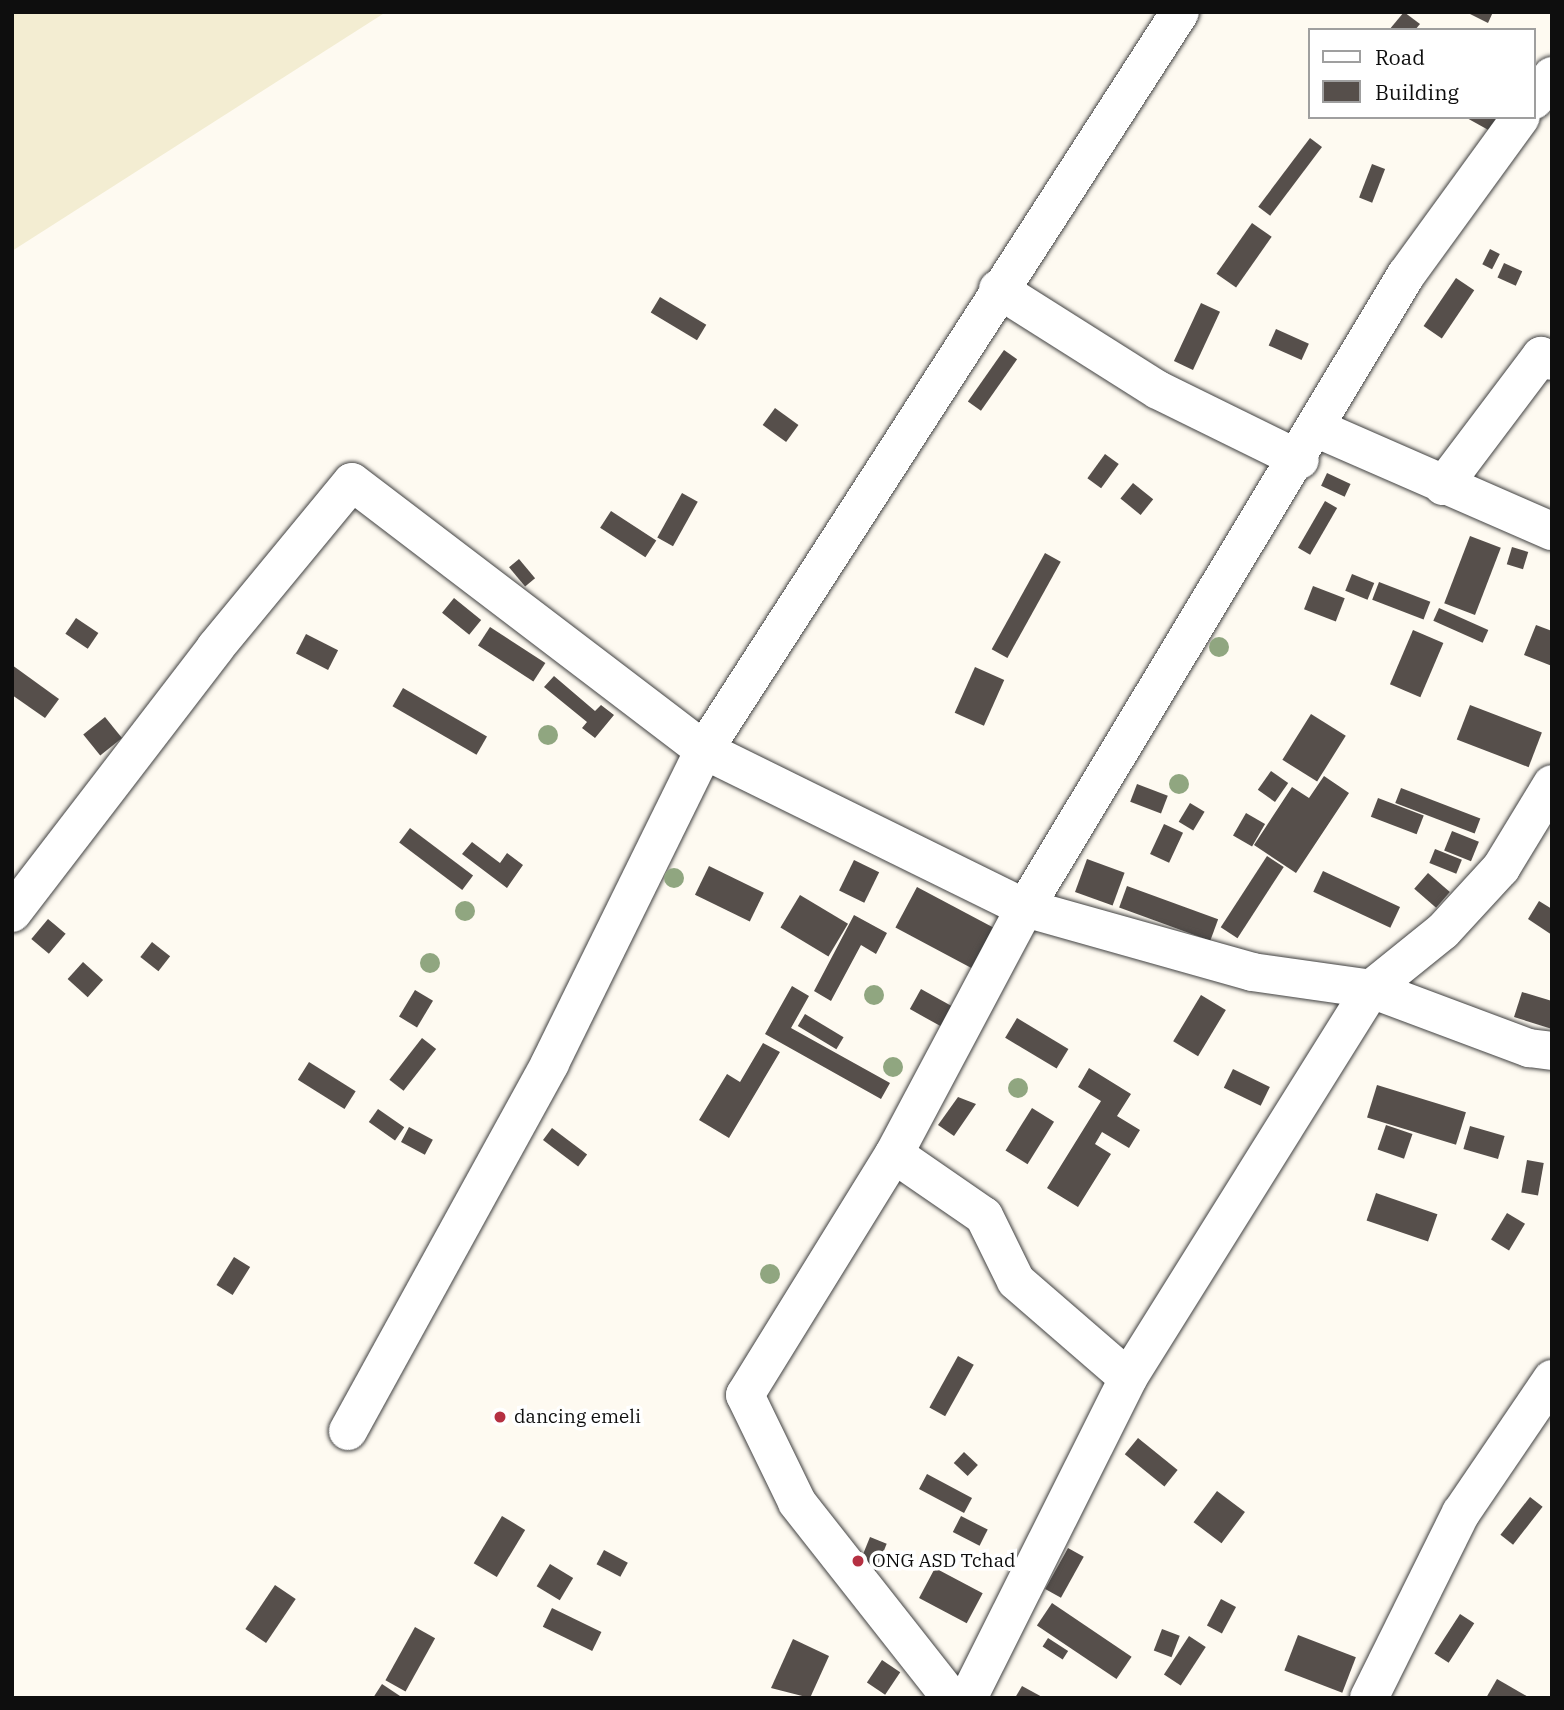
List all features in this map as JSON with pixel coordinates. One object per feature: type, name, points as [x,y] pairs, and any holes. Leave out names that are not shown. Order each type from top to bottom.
[{"type":"street","points":[[348,1431],[550,1063],[704,750],[998,289],[1181,12]]},
{"type":"street","points":[[1536,97],[1552,76]]},
{"type":"street","points":[[951,1698],[797,1502],[744,1395],[894,1154],[1025,908],[1309,444],[1406,275],[1520,119]]},
{"type":"street","points":[[998,289],[1158,390],[1309,444],[1443,486],[1552,531]]},
{"type":"street","points":[[1443,486],[1541,356],[1552,361]]},
{"type":"street","points":[[12,913],[215,648],[352,482],[704,750],[1025,908],[1252,972],[1371,989],[1529,1048],[1552,1051]]},
{"type":"street","points":[[968,1698],[1128,1378],[1371,989],[1443,931],[1501,867],[1552,785]]},
{"type":"street","points":[[894,1154],[984,1216],[1016,1281],[1128,1378]]},
{"type":"street","points":[[1369,1698],[1461,1513],[1552,1379]]},
{"type":"shaded area","points":[[12,12],[386,12],[12,251]]},
{"type":"building","points":[[1404,12],[1420,24],[1417,28],[1391,28]]},
{"type":"building","points":[[1466,12],[1493,12],[1488,23]]},
{"type":"building","points":[[1469,119],[1497,119],[1492,132]]},
{"type":"building","points":[[1310,138],[1322,147],[1270,216],[1258,207]]},
{"type":"building","points":[[1372,164],[1385,169],[1372,203],[1359,198]]},
{"type":"building","points":[[1252,223],[1272,237],[1236,288],[1216,274]]},
{"type":"building","points":[[1490,249],[1500,254],[1492,269],[1482,264]]},
{"type":"building","points":[[1504,263],[1522,271],[1516,286],[1497,278]]},
{"type":"building","points":[[1456,278],[1474,290],[1442,338],[1424,326]]},
{"type":"building","points":[[660,297],[706,325],[697,340],[651,312]]},
{"type":"building","points":[[1201,303],[1220,312],[1193,370],[1174,361]]},
{"type":"building","points":[[1276,329],[1309,344],[1302,360],[1269,345]]},
{"type":"building","points":[[1004,350],[1017,359],[981,411],[968,402]]},
{"type":"building","points":[[775,408],[798,425],[786,442],[763,425]]},
{"type":"building","points":[[1105,454],[1119,464],[1101,488],[1087,478]]},
{"type":"building","points":[[1327,473],[1351,484],[1345,497],[1321,486]]},
{"type":"building","points":[[1133,483],[1153,499],[1141,515],[1120,499]]},
{"type":"building","points":[[682,493],[698,502],[673,546],[657,538]]},
{"type":"building","points":[[1325,501],[1337,508],[1310,555],[1298,548]]},
{"type":"building","points":[[611,511],[656,540],[645,557],[600,528]]},
{"type":"building","points":[[1470,536],[1501,548],[1475,615],[1444,603]]},
{"type":"building","points":[[1512,547],[1528,552],[1523,569],[1507,564]]},
{"type":"building","points":[[1045,553],[1061,562],[1007,658],[992,649]]},
{"type":"building","points":[[519,559],[535,578],[525,587],[509,567]]},
{"type":"building","points":[[1352,574],[1374,583],[1368,600],[1345,591]]},
{"type":"building","points":[[1379,582],[1430,602],[1424,619],[1372,600]]},
{"type":"building","points":[[1313,586],[1345,598],[1336,622],[1304,609]]},
{"type":"building","points":[[454,598],[481,620],[469,635],[442,613]]},
{"type":"building","points":[[1439,608],[1488,630],[1483,643],[1433,621]]},
{"type":"building","points":[[76,618],[98,633],[88,649],[65,634]]},
{"type":"building","points":[[1536,625],[1552,631],[1552,666],[1524,655]]},
{"type":"building","points":[[490,627],[545,663],[533,681],[478,645]]},
{"type":"building","points":[[1413,630],[1443,643],[1420,697],[1390,684]]},
{"type":"building","points":[[306,634],[338,650],[328,670],[296,654]]},
{"type":"building","points":[[12,665],[59,699],[45,718],[12,695]]},
{"type":"building","points":[[975,667],[1004,680],[984,726],[955,713]]},
{"type":"building","points":[[554,676],[595,711],[601,705],[614,715],[595,738],[582,728],[587,722],[544,687]]},
{"type":"building","points":[[403,688],[487,736],[477,755],[392,706]]},
{"type":"building","points":[[1470,705],[1542,733],[1529,767],[1457,740]]},
{"type":"building","points":[[1311,714],[1346,736],[1317,782],[1282,760]]},
{"type":"building","points":[[105,717],[122,738],[100,756],[83,735]]},
{"type":"building","points":[[1271,771],[1288,783],[1275,802],[1258,790]]},
{"type":"building","points":[[1324,776],[1349,793],[1296,873],[1254,845],[1292,787],[1309,798]]},
{"type":"building","points":[[1137,784],[1168,796],[1161,814],[1130,802]]},
{"type":"building","points":[[1401,788],[1480,818],[1475,833],[1395,803]]},
{"type":"building","points":[[1378,798],[1424,816],[1417,834],[1371,817]]},
{"type":"building","points":[[1190,803],[1205,812],[1193,831],[1179,822]]},
{"type":"building","points":[[1246,813],[1265,824],[1252,847],[1233,836]]},
{"type":"building","points":[[1164,824],[1183,833],[1169,863],[1150,854]]},
{"type":"building","points":[[410,828],[473,876],[462,890],[399,842]]},
{"type":"building","points":[[1452,831],[1479,842],[1471,861],[1444,850]]},
{"type":"building","points":[[472,842],[500,863],[507,853],[523,865],[507,888],[462,854]]},
{"type":"building","points":[[1435,849],[1462,860],[1456,874],[1429,863]]},
{"type":"building","points":[[1267,856],[1284,867],[1237,938],[1221,927]]},
{"type":"building","points":[[1087,859],[1125,873],[1113,906],[1075,892]]},
{"type":"building","points":[[854,860],[879,872],[864,903],[839,891]]},
{"type":"building","points":[[709,866],[764,893],[750,922],[695,895]]},
{"type":"building","points":[[1323,871],[1400,907],[1390,928],[1313,892]]},
{"type":"building","points":[[1428,873],[1450,892],[1436,908],[1414,889]]},
{"type":"building","points":[[1127,886],[1218,919],[1210,941],[1119,908]]},
{"type":"building","points":[[917,887],[1009,936],[987,976],[895,928]]},
{"type":"building","points":[[800,895],[848,924],[828,956],[780,928]]},
{"type":"building","points":[[1539,901],[1552,909],[1552,935],[1528,919]]},
{"type":"building","points":[[854,915],[887,933],[876,954],[861,945],[831,1001],[814,991]]},
{"type":"building","points":[[48,919],[66,934],[49,954],[31,939]]},
{"type":"building","points":[[152,942],[170,956],[158,971],[140,957]]},
{"type":"building","points":[[83,962],[103,980],[88,997],[68,979]]},
{"type":"building","points":[[792,986],[809,996],[791,1028],[890,1083],[881,1099],[765,1034]]},
{"type":"building","points":[[921,989],[954,1007],[943,1028],[910,1009]]},
{"type":"building","points":[[415,990],[433,1001],[417,1027],[399,1017]]},
{"type":"building","points":[[1522,992],[1552,1001],[1552,1029],[1514,1017]]},
{"type":"building","points":[[1201,995],[1226,1010],[1198,1056],[1173,1041]]},
{"type":"building","points":[[805,1014],[844,1037],[836,1049],[798,1026]]},
{"type":"building","points":[[1017,1018],[1068,1049],[1057,1069],[1005,1038]]},
{"type":"building","points":[[422,1038],[436,1049],[404,1091],[389,1080]]},
{"type":"building","points":[[763,1043],[780,1052],[729,1138],[699,1120],[727,1074],[740,1082]]},
{"type":"building","points":[[309,1062],[356,1091],[345,1109],[298,1080]]},
{"type":"building","points":[[1089,1068],[1131,1094],[1117,1116],[1140,1130],[1129,1148],[1102,1132],[1095,1144],[1111,1154],[1078,1207],[1047,1188],[1101,1101],[1078,1087]]},
{"type":"building","points":[[1233,1069],[1270,1087],[1261,1106],[1224,1088]]},
{"type":"building","points":[[1377,1085],[1466,1112],[1456,1145],[1367,1118]]},
{"type":"building","points":[[958,1097],[976,1104],[954,1136],[938,1125]]},
{"type":"building","points":[[1032,1108],[1054,1122],[1028,1164],[1006,1150]]},
{"type":"building","points":[[378,1109],[404,1127],[395,1140],[369,1122]]},
{"type":"building","points":[[1386,1125],[1412,1134],[1404,1159],[1378,1150]]},
{"type":"building","points":[[1470,1126],[1505,1136],[1498,1159],[1463,1149]]},
{"type":"building","points":[[409,1127],[433,1140],[425,1155],[401,1142]]},
{"type":"building","points":[[552,1128],[587,1154],[578,1166],[543,1140]]},
{"type":"building","points":[[1527,1160],[1544,1163],[1538,1195],[1521,1192]]},
{"type":"building","points":[[1376,1193],[1437,1214],[1428,1242],[1367,1220]]},
{"type":"building","points":[[1507,1213],[1525,1224],[1509,1250],[1491,1240]]},
{"type":"building","points":[[234,1257],[250,1267],[233,1295],[217,1285]]},
{"type":"building","points":[[958,1356],[974,1365],[945,1416],[929,1408]]},
{"type":"building","points":[[1138,1438],[1178,1470],[1164,1486],[1125,1454]]},
{"type":"building","points":[[964,1452],[978,1465],[968,1476],[954,1463]]},
{"type":"building","points":[[927,1474],[972,1498],[964,1513],[919,1489]]},
{"type":"building","points":[[1217,1491],[1245,1512],[1221,1543],[1194,1522]]},
{"type":"building","points":[[1530,1497],[1543,1507],[1513,1545],[1500,1535]]},
{"type":"building","points":[[502,1516],[525,1530],[497,1577],[474,1563]]},
{"type":"building","points":[[961,1516],[988,1530],[980,1546],[953,1532]]},
{"type":"building","points":[[870,1537],[887,1544],[875,1572],[858,1566]]},
{"type":"building","points":[[1068,1548],[1084,1557],[1061,1598],[1045,1589]]},
{"type":"building","points":[[604,1550],[628,1563],[620,1577],[596,1564]]},
{"type":"building","points":[[550,1564],[573,1578],[560,1600],[537,1586]]},
{"type":"building","points":[[935,1568],[983,1593],[967,1623],[919,1598]]},
{"type":"building","points":[[275,1585],[296,1599],[266,1643],[245,1629]]},
{"type":"building","points":[[1221,1599],[1236,1607],[1222,1633],[1207,1625]]},
{"type":"building","points":[[1052,1603],[1132,1657],[1116,1679],[1037,1625]]},
{"type":"building","points":[[552,1608],[601,1632],[592,1651],[543,1627]]},
{"type":"building","points":[[1460,1614],[1474,1623],[1449,1663],[1434,1653]]},
{"type":"building","points":[[415,1627],[435,1638],[406,1692],[385,1680]]},
{"type":"building","points":[[1162,1629],[1180,1636],[1171,1657],[1154,1650]]},
{"type":"building","points":[[1298,1635],[1356,1657],[1342,1693],[1284,1670]]},
{"type":"building","points":[[1189,1636],[1206,1647],[1181,1685],[1164,1675]]},
{"type":"building","points":[[1048,1638],[1068,1651],[1063,1659],[1043,1646]]},
{"type":"building","points":[[793,1639],[829,1656],[810,1698],[771,1688]]},
{"type":"building","points":[[882,1660],[900,1672],[885,1695],[867,1682]]},
{"type":"building","points":[[1497,1679],[1530,1698],[1486,1698]]},
{"type":"building","points":[[382,1684],[400,1696],[399,1698],[373,1698]]},
{"type":"building","points":[[1022,1686],[1044,1698],[1015,1698]]},
{"type":"place","name":"dancing emeli","points":[[500,1417]]},
{"type":"place","name":"ONG ASD Tchad","points":[[858,1561]]}]
